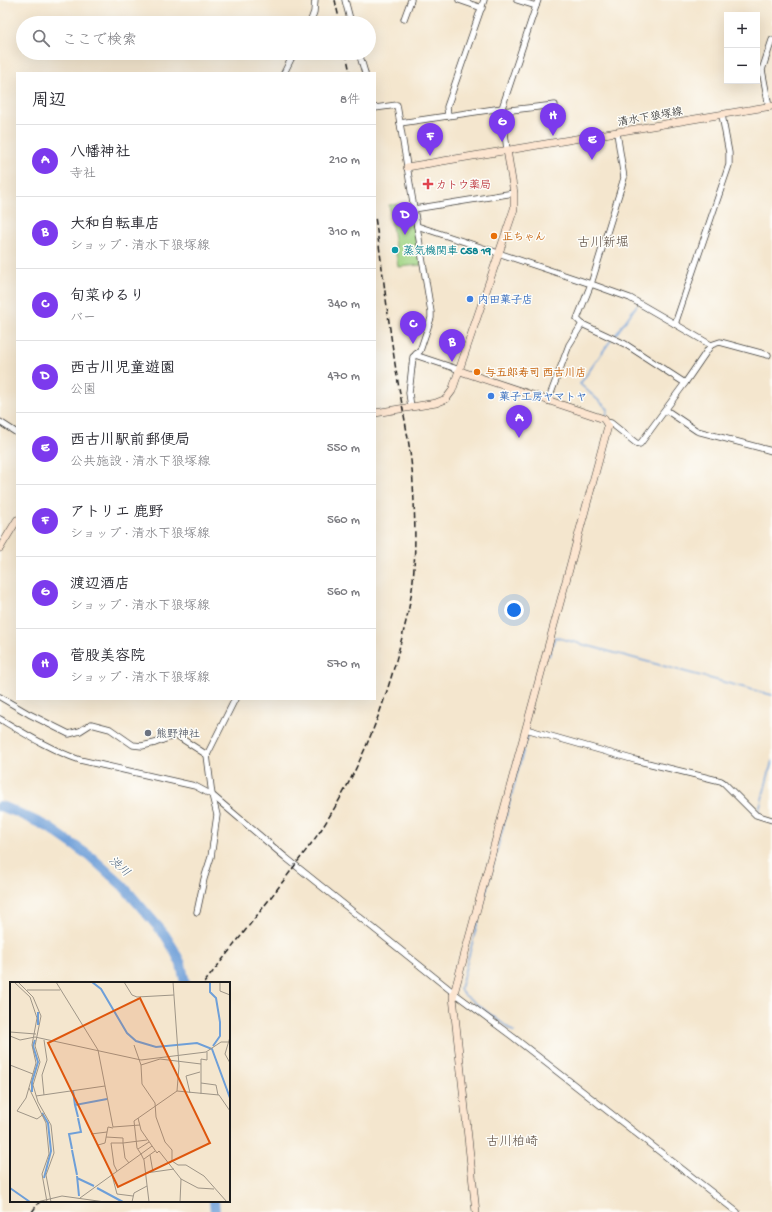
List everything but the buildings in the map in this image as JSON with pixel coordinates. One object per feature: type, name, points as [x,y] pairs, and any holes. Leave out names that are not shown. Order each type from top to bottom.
[{"type":"street","points":[[313,16],[315,0]]},
{"type":"street","points":[[346,0],[349,16]]},
{"type":"street","points":[[404,19],[411,0]]},
{"type":"street","points":[[459,0],[482,8]]},
{"type":"street","points":[[448,116],[447,107],[484,0]]},
{"type":"street","points":[[517,0],[536,6]]},
{"type":"street","points":[[376,413],[436,404],[452,392],[514,209],[514,193],[502,110],[538,0]]},
{"type":"street","points":[[770,106],[762,70],[772,40]]},
{"type":"street","points":[[284,72],[290,60]]},
{"type":"street","points":[[361,60],[365,72]]},
{"type":"street","points":[[376,108],[397,105],[431,312],[431,318],[420,351],[413,357],[409,393],[411,407]]},
{"type":"street","points":[[400,123],[448,116],[555,105]]},
{"type":"street","name":"清水下狼塚線","points":[[407,167],[770,106]]},
{"type":"street","points":[[675,324],[729,165],[729,153],[722,115]]},
{"type":"street","points":[[617,132],[624,178],[623,185],[591,284],[577,319],[582,324],[625,344],[685,383]]},
{"type":"street","points":[[414,209],[514,193]]},
{"type":"street","points":[[417,226],[630,298],[711,345]]},
{"type":"street","points":[[548,401],[569,345],[582,324]]},
{"type":"street","points":[[416,354],[460,371],[604,419],[636,443],[640,444],[666,410],[711,345],[720,342],[768,355]]},
{"type":"street","points":[[666,410],[697,431],[772,451]]},
{"type":"street","points":[[0,422],[16,432]]},
{"type":"street","points":[[476,1212],[453,997],[608,426],[606,422]]},
{"type":"street","points":[[0,547],[16,522]]},
{"type":"street","points":[[0,697],[29,714],[69,734],[80,732],[91,724],[110,730],[133,745],[142,746],[176,735],[207,755]]},
{"type":"street","points":[[197,912],[204,879],[211,857],[217,815],[212,795],[207,755],[234,700]]},
{"type":"street","points":[[0,719],[45,746],[62,754],[80,760],[195,786],[212,795],[285,857],[454,993],[513,1037],[737,1212]]},
{"type":"street","points":[[526,729],[635,760],[721,781],[756,815],[772,820]]},
{"type":"green space","points":[[411,203],[421,265],[398,267],[389,205]]},
{"type":"waterway","points":[[614,337],[637,305]]},
{"type":"waterway","points":[[606,416],[608,409],[580,384],[611,340]]},
{"type":"waterway","points":[[549,656],[555,637],[772,695]]},
{"type":"waterway","points":[[514,1032],[462,993],[460,989],[528,733]]},
{"type":"waterway","points":[[759,811],[772,761]]},
{"type":"waterway","name":"渋川","points":[[0,806],[48,827],[91,857],[123,886],[165,935],[181,964],[185,982]]},
{"type":"waterway","name":"渋川","points":[[214,1202],[215,1212]]},
{"type":"railway","points":[[335,0],[338,16]]},
{"type":"railway","points":[[347,60],[350,72]]},
{"type":"railway","points":[[205,982],[312,843],[341,798],[379,715],[393,671],[408,614],[415,556],[415,520],[412,468],[391,340],[376,225]]},
{"type":"railway","points":[[32,1212],[39,1202]]},
{"type":"place","name":"菅股美容院","points":[[553,136]]},
{"type":"place","name":"渡辺酒店","points":[[502,142]]},
{"type":"place","name":"アトリエ 鹿野","points":[[430,156]]},
{"type":"place","name":"西古川駅前郵便局","points":[[592,160]]},
{"type":"place","name":"カトウ薬局","points":[[428,184]]},
{"type":"place","name":"西古川児童遊園","points":[[405,235]]},
{"type":"place","name":"正ちゃん","points":[[494,236]]},
{"type":"place","name":"蒸気機関車 C58 19","points":[[395,250]]},
{"type":"place","name":"内田菓子店","points":[[470,299]]},
{"type":"place","name":"旬菜ゆるり","points":[[413,344]]},
{"type":"place","name":"大和自転車店","points":[[452,362]]},
{"type":"place","name":"与五郎寿司 西古川店","points":[[477,372]]},
{"type":"place","name":"菓子工房ヤマトヤ","points":[[491,396]]},
{"type":"place","name":"八幡神社","points":[[519,438]]},
{"type":"place","name":"熊野神社","points":[[148,733]]},
{"type":"district","name":"古川新堀","points":[[603,241]]},
{"type":"district","name":"古川柏崎","points":[[512,1140]]}]
